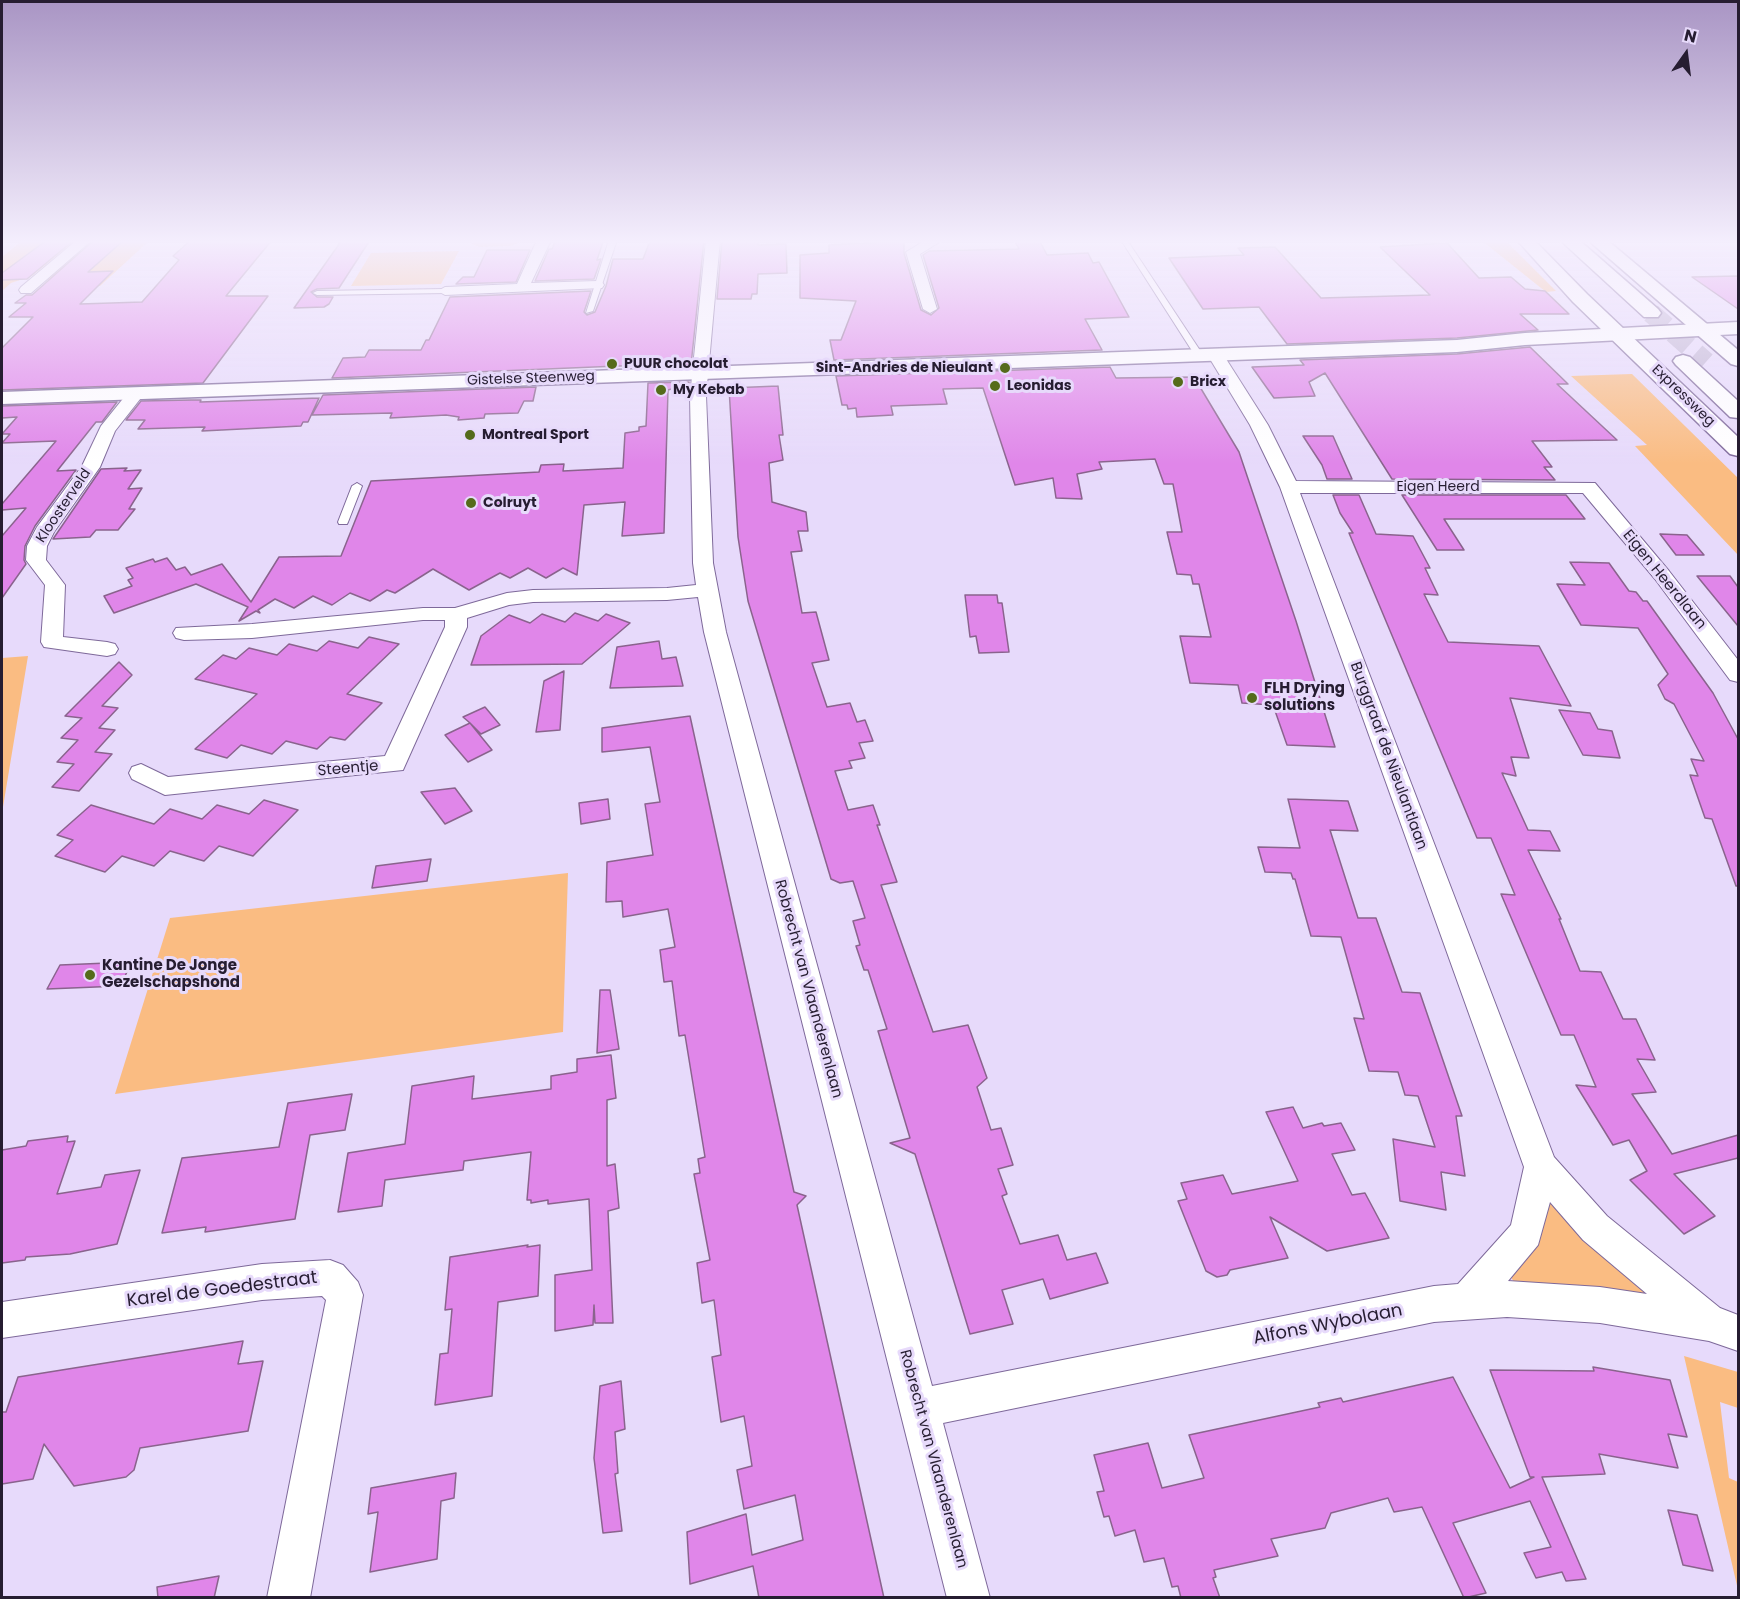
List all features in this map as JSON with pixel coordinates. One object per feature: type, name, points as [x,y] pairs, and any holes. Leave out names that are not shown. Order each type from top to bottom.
[{"type":"main road","name":"Expressweg","points":[[1600,315],[1738,449]]},
{"type":"main road","points":[[1686,315],[1738,360]]},
{"type":"main road","name":"Gistelse Steenweg","points":[[2,398],[1207,354],[1457,346],[1492,350],[1624,339],[1710,335],[1738,328]]},
{"type":"main road","name":"Gistelse Steenweg","points":[[1710,335],[1738,340]]},
{"type":"main road","name":"Expressweg","points":[[1683,361],[1738,412]]},
{"type":"main road","points":[[1706,362],[1738,391]]},
{"type":"street","name":"Robrecht van Vlaanderenlaan","points":[[706,315],[698,396],[702,545],[715,632],[792,930],[921,1408],[969,1598]]},
{"type":"street","name":"Burggraaf de Nieulantlaan","points":[[1207,354],[1260,425],[1289,487],[1541,1167],[1595,1228],[1724,1328]]},
{"type":"street","name":"Kloosterveld","points":[[108,649],[52,642],[55,585],[36,560],[37,546],[44,531],[91,467],[107,430],[136,394]]},
{"type":"street","name":"Eigen Heerd","points":[[1289,487],[1588,487]]},
{"type":"street","name":"Eigen Heerdlaan","points":[[1588,487],[1662,575],[1738,675]]},
{"type":"street","points":[[184,633],[252,631],[423,614],[456,614],[507,599],[532,596],[667,594],[707,590]]},
{"type":"street","name":"Steentje","points":[[141,773],[165,786],[394,764],[456,627],[456,614]]},
{"type":"street","points":[[1467,1301],[1526,1233],[1541,1167]]},
{"type":"street","name":"Karel de Goedestraat","points":[[2,1320],[262,1282],[330,1278],[345,1295],[288,1598]]},
{"type":"street","name":"Alfons Wybolaan","points":[[921,1408],[1434,1304],[1507,1299],[1600,1305],[1724,1328]]},
{"type":"lane","points":[[1178,315],[1207,354]]},
{"type":"lane","points":[[343,522],[357,486]]},
{"type":"shaded area","points":[[1632,374],[1738,478],[1738,555],[1635,446],[1647,445],[1571,376]]},
{"type":"shaded area","points":[[28,656],[2,813],[2,658]]},
{"type":"shaded area","points":[[568,873],[563,1032],[115,1094],[170,918]]},
{"type":"shaded area","points":[[1547,1194],[1659,1297],[1515,1284],[1511,1277]]},
{"type":"shaded area","points":[[1684,1356],[1738,1372],[1738,1408],[1720,1402],[1729,1478],[1738,1482],[1738,1590]]},
{"type":"building","points":[[12,315],[254,315],[203,383],[2,390],[2,348],[33,317],[9,317]]},
{"type":"building","points":[[441,315],[696,315],[691,365],[332,378],[343,358],[365,357],[369,350],[421,350],[426,340],[429,340]]},
{"type":"building","points":[[851,315],[1128,315],[1129,317],[1085,319],[1102,350],[834,360],[830,340],[841,340]]},
{"type":"building","points":[[1265,315],[1521,315],[1538,330],[1457,338],[1287,344]]},
{"type":"building","points":[[1530,347],[1568,384],[1557,384],[1617,440],[1532,441],[1552,467],[1544,467],[1555,480],[1392,479],[1325,373],[1309,382],[1315,396],[1274,398],[1252,367],[1304,365],[1300,360],[1457,354]]},
{"type":"building","points":[[1110,367],[1116,378],[1194,377],[1239,452],[1296,621],[1335,747],[1287,745],[1273,705],[1242,703],[1238,685],[1190,683],[1180,636],[1211,637],[1199,584],[1193,584],[1191,575],[1177,574],[1167,532],[1182,532],[1173,484],[1164,484],[1155,459],[1099,462],[1102,469],[1077,474],[1082,499],[1056,498],[1053,478],[1015,485],[983,388],[943,389],[947,404],[891,406],[893,415],[857,417],[856,408],[848,409],[847,405],[842,405],[836,376]]},
{"type":"building","points":[[689,382],[689,384],[668,390],[664,533],[622,536],[625,502],[584,505],[577,575],[563,568],[546,578],[528,568],[510,578],[500,573],[469,590],[433,569],[395,593],[387,590],[370,601],[350,593],[332,605],[313,596],[294,608],[275,599],[258,610],[260,613],[256,611],[239,621],[248,607],[196,584],[114,613],[104,596],[132,586],[128,580],[133,578],[126,568],[153,559],[155,562],[167,558],[176,570],[185,567],[191,575],[222,564],[251,602],[279,557],[341,556],[371,481],[539,472],[541,465],[564,464],[563,471],[623,468],[625,433],[639,431],[639,427],[646,426],[648,383]]},
{"type":"building","points":[[778,386],[783,435],[779,435],[783,460],[769,463],[772,502],[806,512],[808,531],[798,531],[802,551],[791,552],[802,613],[816,612],[829,660],[812,663],[827,707],[850,703],[857,722],[865,720],[873,741],[859,743],[865,758],[849,761],[852,768],[835,771],[848,810],[873,805],[880,825],[877,825],[897,882],[881,885],[933,1032],[968,1025],[987,1078],[977,1087],[991,1130],[1001,1128],[1013,1165],[998,1169],[1007,1194],[1002,1196],[1020,1244],[1058,1235],[1067,1260],[1096,1253],[1108,1283],[1050,1299],[1043,1279],[1002,1290],[1013,1324],[970,1334],[915,1154],[890,1143],[910,1138],[878,1031],[887,1029],[868,970],[864,970],[856,946],[860,945],[853,921],[865,918],[853,881],[840,883],[831,879],[748,601],[738,537],[729,388]]},
{"type":"building","points":[[536,387],[533,401],[524,401],[518,413],[485,414],[484,418],[458,420],[459,417],[446,415],[390,418],[392,413],[312,415],[323,395]]},
{"type":"building","points":[[319,398],[308,422],[303,422],[301,426],[202,431],[205,427],[138,429],[145,420],[126,420],[141,401],[201,400],[200,402]]},
{"type":"building","points":[[117,402],[102,422],[96,422],[57,471],[76,470],[35,526],[25,546],[26,564],[2,598],[2,536],[26,508],[2,510],[2,504],[56,441],[2,443],[10,434],[2,434],[17,417],[2,418],[2,406]]},
{"type":"building","points":[[1303,436],[1333,436],[1352,479],[1327,479],[1322,465]]},
{"type":"building","points":[[127,468],[124,471],[141,470],[128,489],[142,488],[129,509],[135,509],[118,530],[96,530],[90,537],[53,539],[101,469]]},
{"type":"building","points":[[1333,495],[1359,495],[1376,534],[1413,536],[1430,568],[1425,568],[1438,595],[1424,594],[1448,642],[1539,646],[1571,706],[1510,698],[1529,758],[1511,757],[1516,776],[1502,773],[1528,830],[1550,831],[1560,851],[1528,850],[1561,919],[1559,919],[1580,971],[1601,972],[1623,1019],[1636,1019],[1655,1060],[1637,1059],[1656,1092],[1632,1094],[1672,1154],[1738,1135],[1738,1158],[1674,1174],[1715,1216],[1684,1234],[1630,1180],[1647,1171],[1629,1140],[1613,1145],[1576,1085],[1596,1087],[1574,1035],[1561,1035],[1501,894],[1515,895],[1491,838],[1477,838],[1349,533],[1353,533],[1340,513]]},
{"type":"building","points":[[1402,495],[1566,495],[1585,519],[1444,519],[1464,550],[1437,550]]},
{"type":"building","points":[[1660,534],[1687,535],[1704,555],[1676,555]]},
{"type":"building","points":[[1570,562],[1609,563],[1629,591],[1636,592],[1643,601],[1647,601],[1713,693],[1738,739],[1738,886],[1736,886],[1712,819],[1705,818],[1690,775],[1698,776],[1691,759],[1704,761],[1674,704],[1665,699],[1658,685],[1668,674],[1638,628],[1581,625],[1557,584],[1585,585]]},
{"type":"building","points":[[1697,576],[1730,576],[1738,587],[1738,626]]},
{"type":"building","points":[[965,595],[997,595],[998,603],[1002,603],[1009,652],[979,653],[976,636],[970,637]]},
{"type":"building","points":[[575,613],[598,621],[606,614],[630,623],[582,664],[471,665],[481,636],[509,615],[530,623],[542,614],[565,622]]},
{"type":"building","points":[[369,637],[399,644],[347,694],[382,703],[345,740],[330,737],[317,749],[286,741],[272,754],[241,745],[227,758],[195,749],[257,694],[195,679],[223,655],[236,659],[249,648],[277,655],[289,644],[317,651],[329,641],[358,648]]},
{"type":"building","points":[[659,641],[662,659],[676,657],[683,686],[610,688],[617,647]]},
{"type":"building","points":[[119,662],[132,675],[102,706],[118,708],[99,728],[115,730],[95,752],[112,754],[79,791],[52,787],[74,764],[57,762],[78,740],[61,738],[82,718],[65,716]]},
{"type":"building","points":[[564,671],[560,730],[536,732],[544,681]]},
{"type":"building","points":[[485,707],[500,725],[481,734],[463,717]]},
{"type":"building","points":[[1559,710],[1590,713],[1598,729],[1612,731],[1620,758],[1583,755]]},
{"type":"building","points":[[690,716],[794,1192],[806,1196],[797,1205],[884,1598],[759,1598],[753,1566],[690,1584],[687,1532],[746,1514],[752,1555],[803,1540],[795,1495],[744,1509],[737,1470],[752,1466],[744,1416],[721,1422],[712,1357],[721,1355],[714,1300],[702,1303],[697,1263],[710,1260],[694,1174],[700,1173],[698,1159],[705,1157],[685,1035],[679,1036],[672,981],[664,982],[660,950],[675,947],[668,909],[623,917],[622,901],[606,902],[607,862],[653,855],[645,804],[660,802],[650,747],[602,752],[602,728]]},
{"type":"building","points":[[470,723],[492,750],[468,762],[445,735]]},
{"type":"building","points":[[455,788],[472,811],[445,824],[421,792]]},
{"type":"building","points":[[608,799],[610,819],[581,824],[579,803]]},
{"type":"building","points":[[1288,799],[1348,801],[1358,831],[1330,830],[1358,918],[1376,918],[1402,992],[1420,993],[1462,1116],[1456,1116],[1465,1176],[1441,1172],[1446,1210],[1400,1201],[1393,1139],[1435,1147],[1418,1096],[1405,1095],[1398,1072],[1369,1071],[1354,1018],[1364,1019],[1341,937],[1311,936],[1295,879],[1291,873],[1265,872],[1258,847],[1300,848]]},
{"type":"building","points":[[264,800],[298,810],[253,856],[219,846],[204,861],[170,851],[154,866],[122,856],[105,872],[55,856],[73,840],[57,835],[91,805],[154,824],[170,809],[202,819],[217,805],[249,814]]},
{"type":"building","points":[[431,859],[427,881],[372,888],[376,866]]},
{"type":"building","name":"Kantine De Jonge Gezelschapshond","points":[[132,962],[120,986],[47,989],[60,965]]},
{"type":"building","points":[[600,990],[610,990],[619,1049],[597,1053]]},
{"type":"building","points":[[611,1055],[616,1098],[607,1100],[607,1166],[615,1164],[619,1208],[608,1211],[613,1323],[595,1323],[594,1305],[593,1325],[555,1331],[555,1275],[592,1270],[589,1199],[548,1204],[548,1200],[531,1203],[531,1200],[527,1200],[531,1152],[464,1161],[463,1170],[385,1180],[382,1206],[338,1212],[348,1153],[405,1144],[412,1086],[474,1076],[472,1099],[551,1089],[551,1076],[577,1072],[577,1059]]},
{"type":"building","points":[[352,1094],[345,1130],[310,1135],[295,1219],[205,1232],[206,1227],[162,1233],[182,1158],[279,1147],[288,1103]]},
{"type":"building","points":[[1293,1107],[1303,1128],[1322,1123],[1324,1126],[1341,1123],[1355,1150],[1332,1154],[1352,1195],[1365,1193],[1389,1238],[1327,1251],[1270,1217],[1288,1258],[1230,1270],[1227,1275],[1217,1277],[1206,1271],[1178,1201],[1187,1199],[1181,1183],[1223,1175],[1232,1194],[1298,1181],[1266,1112]]},
{"type":"building","points":[[68,1136],[67,1142],[75,1141],[57,1194],[101,1187],[105,1175],[140,1170],[117,1244],[70,1254],[26,1257],[25,1260],[2,1263],[2,1150],[26,1146],[28,1141]]},
{"type":"building","points":[[528,1245],[527,1247],[540,1245],[538,1296],[498,1302],[492,1396],[435,1405],[440,1354],[448,1353],[452,1309],[445,1310],[450,1257]]},
{"type":"building","points":[[243,1341],[238,1364],[263,1361],[248,1431],[140,1448],[134,1470],[126,1477],[74,1486],[44,1444],[33,1479],[2,1484],[2,1412],[6,1412],[18,1377]]},
{"type":"building","points":[[1593,1367],[1670,1380],[1687,1437],[1668,1434],[1678,1468],[1599,1454],[1605,1474],[1542,1477],[1586,1579],[1566,1581],[1562,1572],[1536,1578],[1524,1553],[1551,1547],[1530,1501],[1453,1523],[1486,1593],[1464,1598],[1422,1507],[1394,1512],[1388,1498],[1331,1513],[1325,1528],[1271,1539],[1278,1556],[1214,1570],[1216,1577],[1213,1578],[1220,1598],[1181,1598],[1178,1586],[1172,1587],[1164,1558],[1144,1562],[1135,1530],[1115,1536],[1109,1516],[1104,1517],[1097,1492],[1104,1491],[1094,1455],[1148,1443],[1162,1488],[1204,1478],[1189,1435],[1320,1407],[1318,1403],[1341,1398],[1343,1402],[1453,1377],[1510,1488],[1534,1477],[1530,1477],[1490,1370],[1594,1371]]},
{"type":"building","points":[[621,1381],[625,1429],[615,1432],[618,1473],[615,1474],[622,1531],[603,1533],[594,1458],[600,1386]]},
{"type":"building","points":[[456,1473],[454,1498],[441,1501],[437,1559],[370,1572],[378,1512],[368,1514],[371,1488]]},
{"type":"building","points":[[1668,1510],[1697,1515],[1713,1571],[1683,1565]]},
{"type":"building","points":[[219,1576],[214,1598],[158,1598],[157,1587]]},
{"type":"tunnel","points":[[1653,315],[1706,362]]},
{"type":"place","name":"PUUR chocolat","points":[[612,364]]},
{"type":"place","name":"Sint-Andries de Nieulant","points":[[1005,368]]},
{"type":"place","name":"Bricx","points":[[1178,382]]},
{"type":"place","name":"Leonidas","points":[[995,386]]},
{"type":"place","name":"My Kebab","points":[[661,390]]},
{"type":"place","name":"Montreal Sport","points":[[470,435]]},
{"type":"place","name":"Colruyt","points":[[471,503]]},
{"type":"place","name":"FLH Drying solutions","points":[[1252,698]]},
{"type":"place","name":"Kantine De Jonge Gezelschapshond","points":[[90,975]]}]
